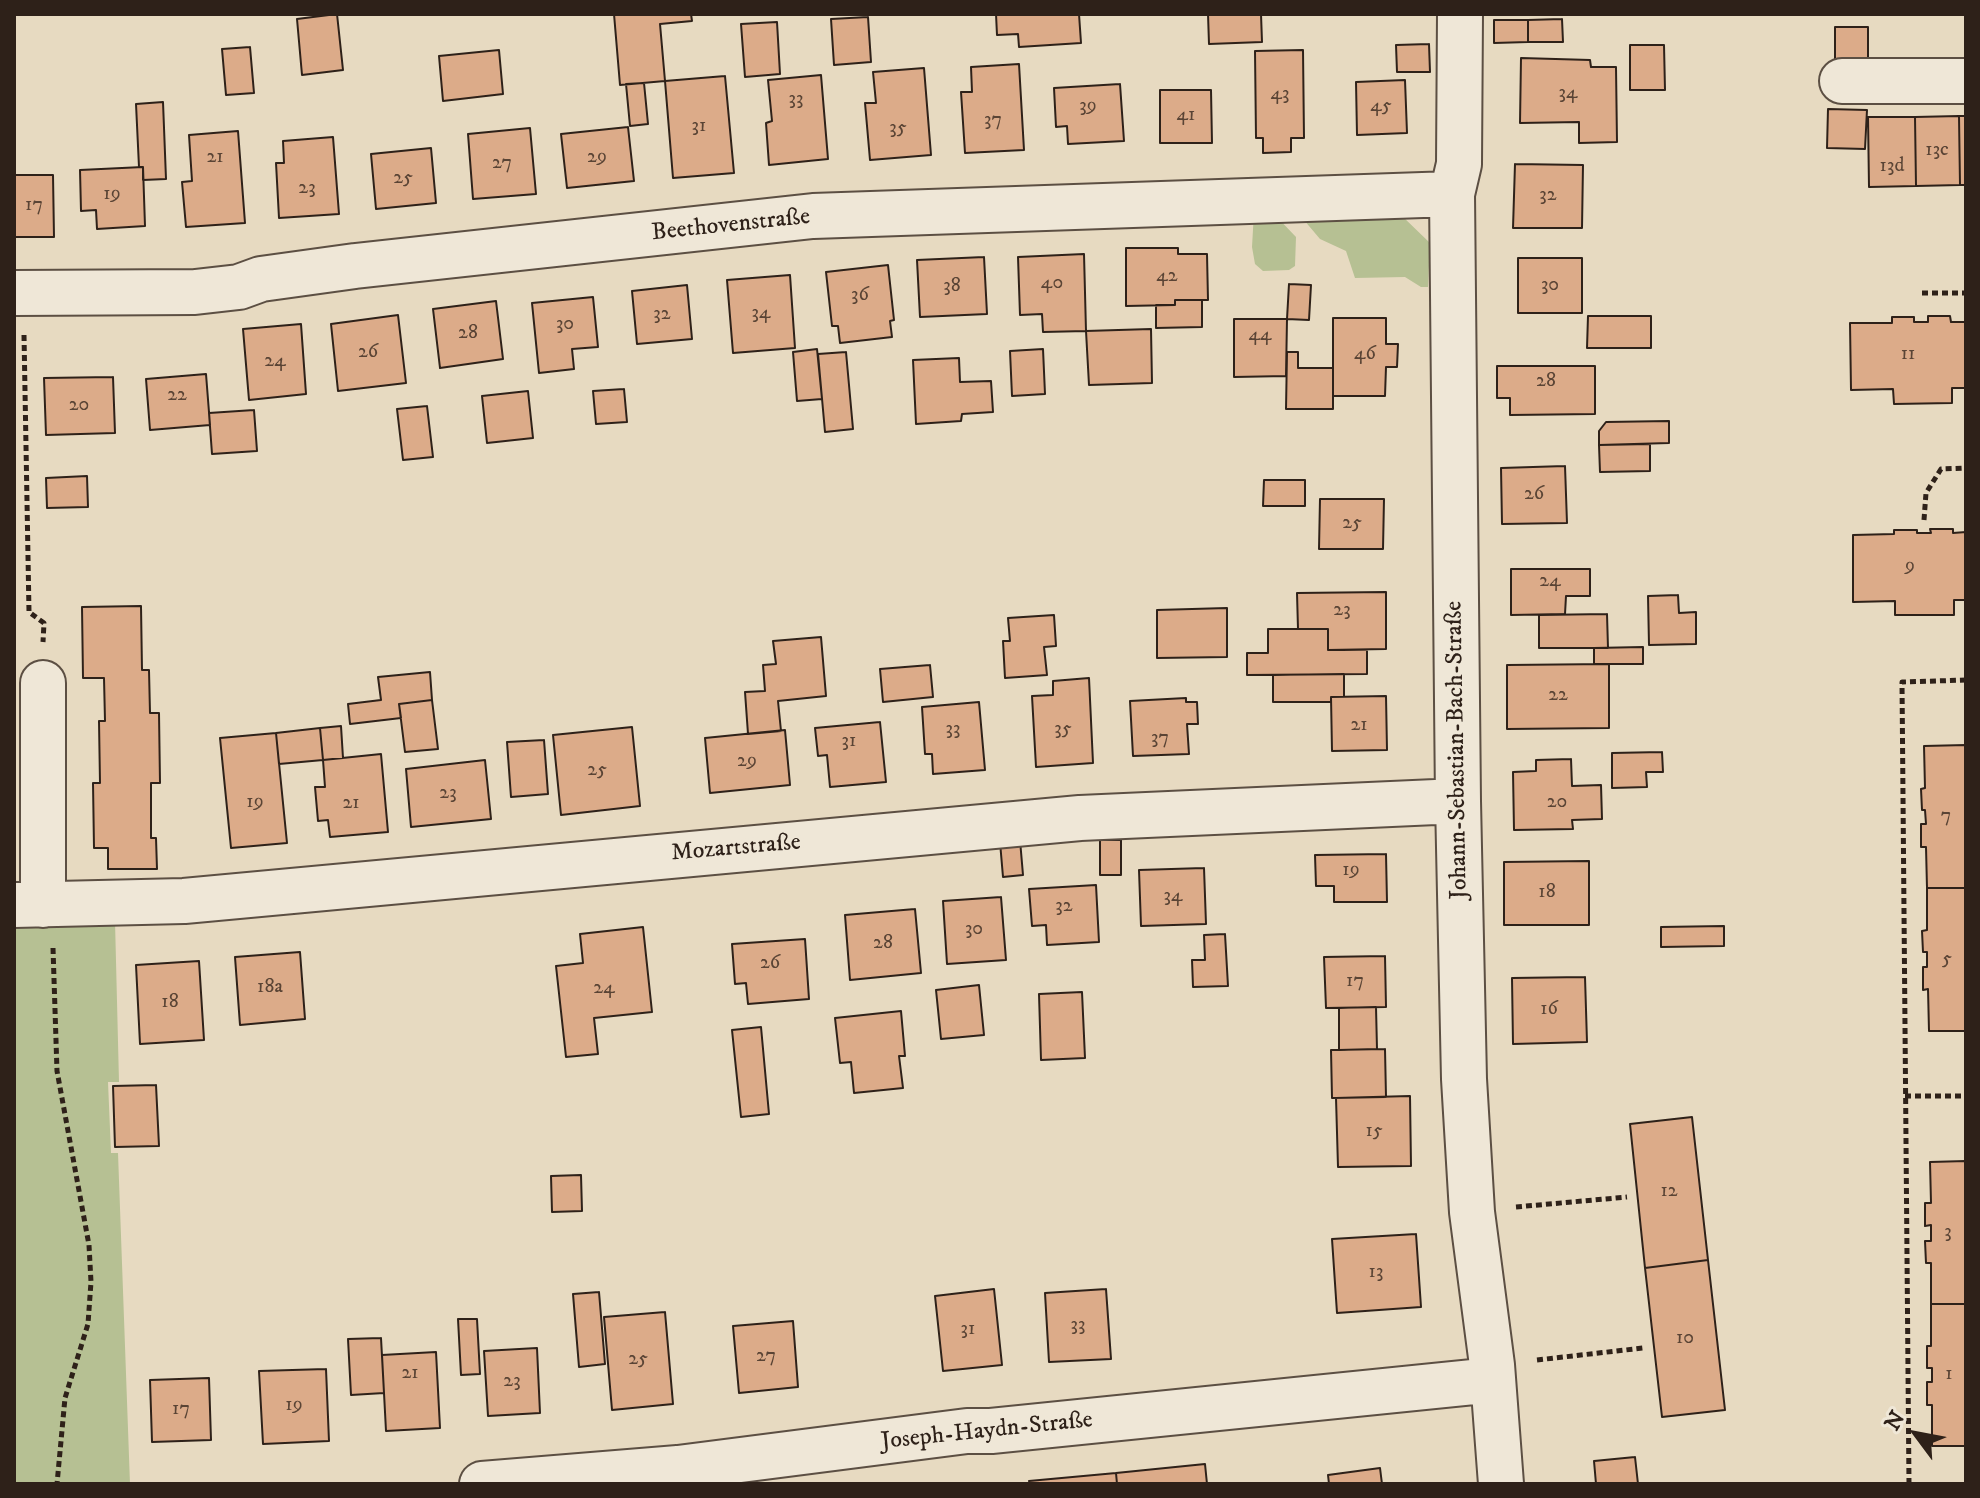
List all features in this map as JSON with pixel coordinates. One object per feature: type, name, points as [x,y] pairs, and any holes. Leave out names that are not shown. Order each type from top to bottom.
[{"type":"street","name":"Johann-Sebastian-Bach-Straße","points":[[1460,14],[1459,164],[1452,194],[1464,1079],[1472,1212],[1492,1372],[1501,1484]]},
{"type":"street","points":[[1842,81],[1966,81]]},
{"type":"street","name":"Beethovenstraße","points":[[19,293],[195,292],[355,266],[813,216],[1452,194]]},
{"type":"street","points":[[36,905],[43,683]]},
{"type":"street","name":"Mozartstraße","points":[[36,905],[184,901],[1080,818],[1458,801]]},
{"type":"street","name":"Joseph-Haydn-Straße","points":[[482,1484],[678,1468],[967,1431],[991,1431],[1492,1372]]},
{"type":"path","points":[[19,293],[29,612],[44,623],[43,683]]},
{"type":"path","points":[[1922,293],[1966,293]]},
{"type":"path","points":[[1924,520],[1926,493],[1941,469],[1966,468]]},
{"type":"path","points":[[1909,1484],[1902,682],[1966,680]]},
{"type":"path","points":[[36,905],[57,1071],[89,1245],[91,1282],[88,1324],[65,1398],[57,1484]]},
{"type":"path","points":[[1905,1096],[1966,1096]]},
{"type":"path","points":[[1472,1212],[1627,1197]]},
{"type":"path","points":[[1492,1372],[1643,1348]]},
{"type":"green space","points":[[1254,212],[1273,213],[1296,237],[1295,266],[1289,270],[1263,271],[1255,264],[1252,247]]},
{"type":"green space","points":[[1298,213],[1401,215],[1430,243],[1428,287],[1421,287],[1405,277],[1355,278],[1346,251],[1320,239]]},
{"type":"green space","points":[[115,921],[119,1082],[108,1082],[111,1153],[118,1153],[130,1484],[14,1484],[14,924]]},
{"type":"building","points":[[337,14],[343,70],[302,75],[297,19]]},
{"type":"building","points":[[614,14],[691,14],[692,21],[660,24],[665,81],[620,85]]},
{"type":"building","points":[[996,14],[1079,14],[1081,43],[1019,47],[1018,34],[997,35]]},
{"type":"building","points":[[1208,14],[1261,14],[1262,42],[1209,44]]},
{"type":"building","points":[[868,17],[871,62],[834,65],[831,19]]},
{"type":"building","points":[[1562,19],[1563,42],[1528,42],[1528,20]]},
{"type":"building","points":[[1494,20],[1528,20],[1528,42],[1494,43]]},
{"type":"building","points":[[777,22],[780,74],[745,77],[741,24]]},
{"type":"building","points":[[1835,27],[1868,27],[1868,58],[1835,59]]},
{"type":"building","points":[[1429,44],[1430,72],[1397,72],[1396,45]]},
{"type":"building","points":[[1630,45],[1664,45],[1665,90],[1630,90]]},
{"type":"building","points":[[250,47],[254,93],[226,95],[222,49]]},
{"type":"building","points":[[499,50],[503,94],[443,101],[439,56]]},
{"type":"building","points":[[1303,50],[1304,138],[1291,138],[1291,152],[1263,153],[1263,138],[1256,138],[1255,51]]},
{"type":"building","points":[[1521,58],[1590,60],[1591,67],[1616,67],[1617,142],[1579,143],[1579,122],[1520,123]]},
{"type":"building","points":[[1019,64],[1024,150],[965,153],[961,92],[972,92],[971,67]]},
{"type":"building","points":[[924,68],[931,155],[870,160],[865,103],[876,103],[873,72]]},
{"type":"building","points":[[821,75],[828,159],[769,165],[766,123],[772,121],[768,80]]},
{"type":"building","points":[[725,76],[734,173],[673,178],[665,81]]},
{"type":"building","points":[[1405,80],[1407,133],[1357,135],[1356,82]]},
{"type":"building","points":[[644,83],[648,124],[630,126],[626,84]]},
{"type":"building","points":[[1120,84],[1124,141],[1068,144],[1067,126],[1056,127],[1054,88]]},
{"type":"building","points":[[1160,90],[1211,90],[1212,143],[1160,143]]},
{"type":"building","points":[[163,102],[166,179],[143,180],[143,167],[139,167],[136,104]]},
{"type":"building","points":[[1828,109],[1867,110],[1865,149],[1827,148]]},
{"type":"building","points":[[1959,116],[1966,116],[1966,185],[1960,185]]},
{"type":"building","points":[[1959,116],[1960,185],[1916,186],[1915,117]]},
{"type":"building","points":[[1868,117],[1915,117],[1916,186],[1869,187]]},
{"type":"building","points":[[628,127],[634,181],[567,188],[561,134]]},
{"type":"building","points":[[530,128],[536,194],[473,199],[468,134]]},
{"type":"building","points":[[238,131],[245,223],[186,227],[182,182],[192,181],[189,135]]},
{"type":"building","points":[[333,137],[339,214],[279,218],[276,163],[284,163],[283,141]]},
{"type":"building","points":[[431,148],[436,203],[376,209],[371,154]]},
{"type":"building","points":[[1515,164],[1583,165],[1582,228],[1513,228]]},
{"type":"building","points":[[143,167],[145,226],[97,229],[96,210],[81,211],[80,170]]},
{"type":"building","points":[[14,175],[53,175],[54,237],[14,237]]},
{"type":"building","points":[[1126,248],[1178,248],[1178,254],[1207,254],[1208,300],[1175,300],[1175,305],[1126,306]]},
{"type":"building","points":[[1084,254],[1086,331],[1043,332],[1042,314],[1020,315],[1018,257]]},
{"type":"building","points":[[984,257],[987,314],[920,317],[917,260]]},
{"type":"building","points":[[1518,258],[1582,258],[1582,313],[1518,313]]},
{"type":"building","points":[[888,265],[894,320],[890,321],[892,337],[840,343],[838,326],[832,326],[826,272]]},
{"type":"building","points":[[790,275],[795,348],[733,353],[727,280]]},
{"type":"building","points":[[1289,284],[1311,285],[1309,320],[1287,319]]},
{"type":"building","points":[[687,285],[692,339],[637,344],[632,291]]},
{"type":"building","points":[[593,297],[598,347],[572,349],[574,369],[539,373],[532,303]]},
{"type":"building","points":[[1175,300],[1202,300],[1202,327],[1156,328],[1156,305],[1175,305]]},
{"type":"building","points":[[496,301],[503,359],[440,368],[433,309]]},
{"type":"building","points":[[398,315],[406,383],[338,391],[331,324]]},
{"type":"building","points":[[1588,316],[1651,316],[1651,348],[1587,348]]},
{"type":"building","points":[[1928,316],[1950,316],[1951,322],[1966,322],[1966,388],[1952,388],[1952,403],[1894,404],[1893,389],[1851,390],[1850,323],[1892,323],[1892,317],[1914,317],[1914,322],[1928,322]]},
{"type":"building","points":[[1333,318],[1386,318],[1386,344],[1398,344],[1397,367],[1386,367],[1385,396],[1333,396]]},
{"type":"building","points":[[1234,319],[1287,319],[1286,376],[1234,377]]},
{"type":"building","points":[[301,324],[306,394],[249,400],[243,329]]},
{"type":"building","points":[[1151,329],[1152,383],[1089,385],[1086,331]]},
{"type":"building","points":[[817,349],[822,399],[797,401],[793,352]]},
{"type":"building","points":[[1043,349],[1045,394],[1012,396],[1010,351]]},
{"type":"building","points":[[846,352],[853,429],[825,432],[818,354]]},
{"type":"building","points":[[1287,352],[1298,352],[1298,368],[1333,368],[1333,409],[1286,409]]},
{"type":"building","points":[[959,358],[960,382],[991,381],[993,412],[962,414],[961,421],[916,424],[913,360]]},
{"type":"building","points":[[1497,366],[1595,366],[1595,414],[1510,415],[1510,398],[1497,398]]},
{"type":"building","points":[[206,374],[210,425],[150,430],[146,379]]},
{"type":"building","points":[[113,377],[115,433],[46,435],[44,378]]},
{"type":"building","points":[[624,389],[627,422],[596,424],[593,391]]},
{"type":"building","points":[[528,391],[533,438],[487,443],[482,396]]},
{"type":"building","points":[[427,406],[433,457],[403,460],[397,409]]},
{"type":"building","points":[[254,410],[257,451],[212,454],[209,413]]},
{"type":"building","points":[[1669,421],[1669,443],[1599,445],[1599,431],[1606,422]]},
{"type":"building","points":[[1650,444],[1650,471],[1600,472],[1599,445]]},
{"type":"building","points":[[1565,466],[1567,523],[1502,524],[1501,468]]},
{"type":"building","points":[[87,476],[88,507],[47,508],[46,478]]},
{"type":"building","points":[[1264,480],[1305,480],[1305,506],[1263,506]]},
{"type":"building","points":[[1320,499],[1384,499],[1383,549],[1319,549]]},
{"type":"building","points":[[1930,529],[1966,532],[1966,600],[1954,600],[1954,615],[1895,615],[1895,601],[1853,602],[1853,535],[1894,534],[1894,530],[1931,533]]},
{"type":"building","points":[[1511,569],[1590,569],[1590,596],[1566,596],[1565,614],[1511,615]]},
{"type":"building","points":[[1386,592],[1386,649],[1328,650],[1328,629],[1298,629],[1297,593]]},
{"type":"building","points":[[1678,595],[1679,613],[1696,612],[1696,644],[1649,645],[1648,596]]},
{"type":"building","points":[[141,606],[142,670],[149,670],[150,713],[159,713],[160,783],[151,783],[151,838],[156,838],[157,869],[108,869],[108,848],[94,848],[93,783],[100,783],[99,721],[105,721],[104,678],[83,678],[82,607]]},
{"type":"building","points":[[1227,608],[1227,657],[1157,658],[1157,610]]},
{"type":"building","points":[[1607,614],[1608,648],[1539,648],[1539,615]]},
{"type":"building","points":[[1054,615],[1056,646],[1044,647],[1047,675],[1005,678],[1003,641],[1010,641],[1008,618]]},
{"type":"building","points":[[1268,629],[1328,629],[1328,650],[1367,650],[1367,674],[1247,675],[1247,653],[1268,653]]},
{"type":"building","points":[[821,637],[826,696],[778,701],[781,731],[748,734],[745,692],[765,691],[763,665],[776,664],[773,641]]},
{"type":"building","points":[[1643,647],[1643,664],[1594,664],[1594,648]]},
{"type":"building","points":[[1609,664],[1609,728],[1507,729],[1507,665]]},
{"type":"building","points":[[930,665],[933,697],[883,702],[880,669]]},
{"type":"building","points":[[430,672],[432,700],[399,704],[401,718],[350,724],[348,704],[381,700],[378,677]]},
{"type":"building","points":[[1344,674],[1344,697],[1331,697],[1331,702],[1273,702],[1273,675]]},
{"type":"building","points":[[1089,678],[1093,763],[1036,767],[1032,696],[1053,695],[1053,681]]},
{"type":"building","points":[[1386,696],[1387,750],[1332,751],[1331,697]]},
{"type":"building","points":[[1186,698],[1186,702],[1197,702],[1198,724],[1187,724],[1189,754],[1133,756],[1130,701]]},
{"type":"building","points":[[432,700],[438,749],[405,752],[399,704]]},
{"type":"building","points":[[979,702],[985,770],[933,774],[932,754],[925,754],[922,707]]},
{"type":"building","points":[[880,722],[886,782],[830,787],[827,755],[818,756],[815,728]]},
{"type":"building","points":[[341,726],[343,758],[323,760],[320,728]]},
{"type":"building","points":[[632,727],[640,806],[561,815],[553,735]]},
{"type":"building","points":[[320,728],[323,760],[279,764],[276,733]]},
{"type":"building","points":[[785,730],[790,785],[710,793],[705,738]]},
{"type":"building","points":[[276,733],[287,843],[231,848],[220,738]]},
{"type":"building","points":[[544,740],[548,794],[511,797],[507,742]]},
{"type":"building","points":[[1966,745],[1966,888],[1927,888],[1926,847],[1921,847],[1921,824],[1926,824],[1921,789],[1925,788],[1924,746]]},
{"type":"building","points":[[1662,752],[1663,772],[1646,772],[1647,787],[1612,788],[1612,753]]},
{"type":"building","points":[[381,754],[388,832],[330,837],[328,820],[318,821],[315,787],[325,787],[323,760]]},
{"type":"building","points":[[1571,759],[1572,786],[1601,785],[1602,819],[1572,820],[1573,829],[1514,830],[1513,772],[1536,771],[1536,760]]},
{"type":"building","points":[[485,760],[491,819],[411,827],[406,769]]},
{"type":"building","points":[[1020,840],[1023,875],[1003,877],[1000,842]]},
{"type":"building","points":[[1100,840],[1121,840],[1121,875],[1100,875]]},
{"type":"building","points":[[1386,854],[1387,902],[1334,902],[1334,886],[1316,886],[1315,855]]},
{"type":"building","points":[[1589,861],[1589,925],[1504,925],[1504,862]]},
{"type":"building","points":[[1204,868],[1206,924],[1141,926],[1139,870]]},
{"type":"building","points":[[1096,885],[1099,942],[1047,945],[1046,925],[1032,926],[1029,889]]},
{"type":"building","points":[[1927,888],[1966,888],[1966,1031],[1929,1031],[1928,989],[1923,990],[1923,967],[1927,967],[1927,952],[1923,952],[1922,931],[1927,930]]},
{"type":"building","points":[[1001,897],[1006,960],[947,964],[943,901]]},
{"type":"building","points":[[915,909],[921,973],[850,980],[845,915]]},
{"type":"building","points":[[1724,926],[1724,946],[1661,947],[1661,927]]},
{"type":"building","points":[[643,927],[652,1012],[594,1018],[598,1054],[566,1057],[556,966],[583,963],[580,934]]},
{"type":"building","points":[[1225,934],[1228,986],[1193,987],[1192,960],[1205,960],[1204,935]]},
{"type":"building","points":[[805,939],[809,999],[748,1004],[746,983],[735,984],[732,944]]},
{"type":"building","points":[[300,952],[305,1019],[240,1025],[235,957]]},
{"type":"building","points":[[1385,956],[1386,1007],[1326,1008],[1324,957]]},
{"type":"building","points":[[199,961],[204,1040],[140,1044],[136,965]]},
{"type":"building","points":[[1585,977],[1587,1042],[1513,1044],[1512,978]]},
{"type":"building","points":[[979,985],[984,1035],[941,1039],[936,990]]},
{"type":"building","points":[[1082,992],[1085,1058],[1041,1060],[1039,994]]},
{"type":"building","points":[[1376,1007],[1377,1049],[1339,1050],[1339,1008]]},
{"type":"building","points":[[901,1011],[905,1056],[899,1056],[903,1088],[854,1093],[851,1062],[840,1063],[835,1018]]},
{"type":"building","points":[[761,1027],[769,1114],[741,1117],[732,1030]]},
{"type":"building","points":[[1385,1049],[1386,1097],[1332,1098],[1331,1050]]},
{"type":"building","points":[[156,1085],[159,1146],[115,1147],[113,1086]]},
{"type":"building","points":[[1410,1096],[1411,1166],[1338,1167],[1336,1098]]},
{"type":"building","points":[[1692,1117],[1708,1260],[1645,1268],[1630,1124]]},
{"type":"building","points":[[1966,1161],[1966,1304],[1931,1304],[1931,1263],[1926,1263],[1925,1241],[1931,1241],[1931,1225],[1925,1226],[1925,1203],[1931,1203],[1930,1162]]},
{"type":"building","points":[[581,1175],[582,1211],[552,1212],[551,1176]]},
{"type":"building","points":[[1416,1234],[1421,1307],[1337,1313],[1332,1239]]},
{"type":"building","points":[[1708,1260],[1725,1410],[1662,1417],[1645,1268]]},
{"type":"building","points":[[994,1289],[1002,1365],[943,1371],[935,1296]]},
{"type":"building","points":[[1106,1289],[1111,1359],[1049,1362],[1045,1293]]},
{"type":"building","points":[[599,1292],[605,1364],[579,1367],[573,1294]]},
{"type":"building","points":[[1931,1304],[1966,1304],[1966,1446],[1932,1446],[1932,1405],[1927,1405],[1927,1382],[1932,1382],[1932,1368],[1927,1368],[1927,1346],[1931,1346]]},
{"type":"building","points":[[665,1312],[673,1404],[612,1410],[604,1317]]},
{"type":"building","points":[[458,1319],[477,1319],[480,1374],[461,1375]]},
{"type":"building","points":[[793,1321],[798,1387],[739,1393],[733,1326]]},
{"type":"building","points":[[381,1338],[384,1393],[351,1395],[348,1339]]},
{"type":"building","points":[[537,1348],[540,1413],[488,1416],[484,1351]]},
{"type":"building","points":[[436,1352],[440,1428],[386,1431],[382,1355]]},
{"type":"building","points":[[326,1369],[329,1441],[263,1444],[259,1371]]},
{"type":"building","points":[[209,1378],[211,1440],[152,1442],[150,1380]]},
{"type":"building","points":[[1635,1457],[1638,1484],[1596,1484],[1594,1461]]},
{"type":"building","points":[[1205,1464],[1207,1484],[1117,1484],[1116,1473]]},
{"type":"building","points":[[1380,1468],[1382,1484],[1329,1484],[1328,1475]]},
{"type":"building","points":[[1116,1473],[1117,1484],[1030,1484],[1029,1481]]}]
